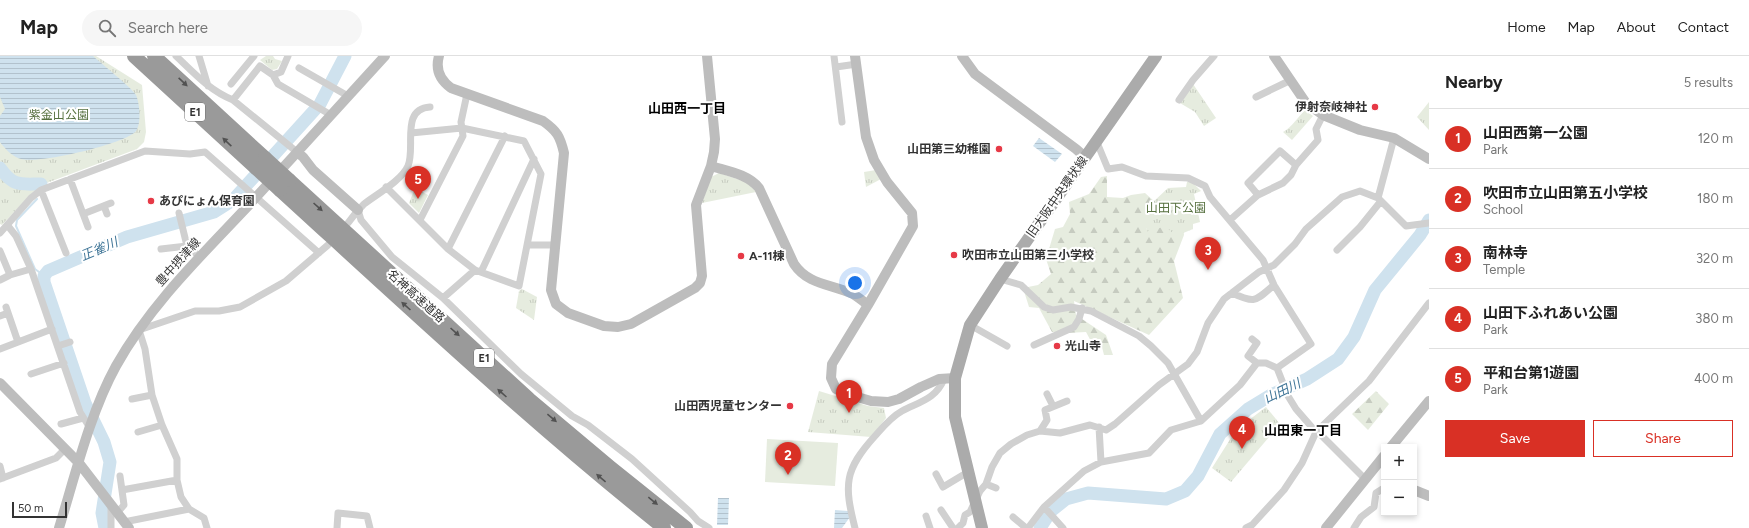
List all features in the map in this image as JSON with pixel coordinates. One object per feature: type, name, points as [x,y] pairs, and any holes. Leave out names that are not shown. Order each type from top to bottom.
[{"type":"highway","name":"名神高速道路","points":[[134,56],[261,163]]},
{"type":"highway","name":"名神高速道路","points":[[154,56],[261,163],[521,410],[664,528]]},
{"type":"highway","name":"名神高速道路","points":[[284,185],[529,399],[686,528]]},
{"type":"main road","name":"旧大阪中央環状線","points":[[982,528],[955,417],[950,379],[970,325],[1000,278],[1156,56]]},
{"type":"street","points":[[176,56],[208,86],[223,96],[233,100],[280,140],[303,157],[313,170],[358,210],[361,220],[392,257],[443,298],[520,374],[572,416],[588,425],[632,460],[698,521],[709,528]]},
{"type":"street","points":[[199,56],[208,86]]},
{"type":"street","points":[[273,75],[280,72],[288,56]]},
{"type":"street","name":"豊中摂津線","points":[[59,528],[96,411],[116,366],[139,330],[156,306],[200,257],[251,195],[293,150],[331,115],[385,56]]},
{"type":"street","points":[[439,56],[437,67],[439,76],[444,83],[451,88],[542,121],[554,129],[561,139],[564,153],[551,290],[556,304],[568,313],[604,326],[618,327],[631,324],[695,288],[700,283],[702,267],[696,205],[711,166],[715,139],[707,56]]},
{"type":"street","points":[[834,56],[836,67],[836,101],[842,122]]},
{"type":"street","points":[[962,56],[975,74],[1085,157]]},
{"type":"street","points":[[1179,100],[1193,80],[1214,56]]},
{"type":"street","points":[[1274,56],[1289,81],[1306,103],[1323,115],[1360,130],[1394,138],[1429,159]]},
{"type":"street","points":[[245,85],[234,81],[252,58],[273,75],[278,84],[331,115]]},
{"type":"street","points":[[836,67],[856,60],[866,137],[874,160],[887,182],[912,212],[913,226],[832,364],[831,378],[836,388],[847,394],[871,401],[888,402],[899,399],[921,386],[950,379]]},
{"type":"street","points":[[233,100],[260,66]]},
{"type":"street","points":[[299,68],[348,96]]},
{"type":"street","points":[[1256,97],[1289,81]]},
{"type":"street","points":[[420,220],[463,136],[461,122],[467,94]]},
{"type":"street","points":[[348,223],[358,210],[399,178],[408,166],[411,150],[412,120],[417,112],[423,107],[430,107]]},
{"type":"street","points":[[1230,220],[1258,194],[1283,183],[1291,175],[1296,165],[1318,140],[1316,129],[1323,115]]},
{"type":"street","points":[[386,187],[448,249],[478,271],[519,286],[541,174],[524,141],[462,128],[411,132]]},
{"type":"street","points":[[448,249],[504,136]]},
{"type":"street","points":[[1336,250],[1360,227],[1379,200],[1394,138]]},
{"type":"street","points":[[1096,140],[1108,169],[1122,167],[1146,176],[1188,178],[1205,186],[1210,197],[1267,268],[1274,285],[1311,344],[1277,368]]},
{"type":"street","points":[[0,233],[8,226],[31,198],[41,190],[145,151],[190,154],[205,152],[251,195],[319,253]]},
{"type":"street","points":[[1258,194],[1248,182],[1280,151],[1296,165]]},
{"type":"street","points":[[443,298],[478,271],[534,159]]},
{"type":"street","points":[[711,166],[748,178],[759,188],[794,264],[800,273],[808,279],[854,295],[868,305]]},
{"type":"street","points":[[70,179],[88,226]]},
{"type":"street","points":[[41,190],[66,253]]},
{"type":"street","points":[[958,528],[963,523],[965,515],[970,512],[980,491],[986,484],[992,467],[1000,453],[1011,444],[1027,435],[1040,431],[1060,433],[1090,425],[1106,430],[1159,385],[1188,364],[1197,352],[1208,323],[1224,299],[1259,272],[1274,265],[1295,244],[1306,229],[1342,198],[1360,191],[1379,200],[1406,226],[1429,223]]},
{"type":"street","points":[[83,214],[107,205],[107,214]]},
{"type":"street","points":[[180,215],[187,246],[200,257]]},
{"type":"street","points":[[8,226],[16,236],[31,269],[83,418],[90,427]]},
{"type":"street","points":[[207,528],[204,518],[189,509],[181,497],[177,480],[177,459],[162,425],[152,395],[145,349],[139,330],[195,311],[220,311],[240,307],[286,281],[328,245]]},
{"type":"street","points":[[527,245],[556,245]]},
{"type":"street","points":[[161,248],[187,246]]},
{"type":"street","points":[[0,251],[10,275]]},
{"type":"street","points":[[0,280],[10,275],[31,269]]},
{"type":"street","points":[[1000,278],[1021,285],[1044,308],[1053,310],[1071,307],[1082,308],[1091,311],[1139,336],[1168,363],[1201,420]]},
{"type":"street","points":[[1232,293],[1249,301],[1259,298],[1274,285]]},
{"type":"street","points":[[1250,527],[1284,490],[1302,463],[1316,432],[1369,381],[1429,303]]},
{"type":"street","points":[[1034,346],[1074,326],[1079,319],[1082,308]]},
{"type":"street","points":[[0,316],[7,310],[18,342]]},
{"type":"street","points":[[970,325],[1007,346]]},
{"type":"street","points":[[0,349],[52,329]]},
{"type":"street","points":[[1252,339],[1257,343],[1248,356],[1257,363],[1266,363],[1277,368],[1288,396],[1296,409],[1316,432],[1320,434],[1365,479]]},
{"type":"street","points":[[58,346],[70,342]]},
{"type":"street","points":[[31,374],[64,363]]},
{"type":"street","points":[[1013,517],[1027,528],[1044,507],[1075,478],[1102,462],[1149,453],[1171,430],[1201,420],[1240,385],[1257,363]]},
{"type":"street","points":[[855,528],[848,502],[848,485],[852,466],[862,450],[894,416],[926,401],[950,379]]},
{"type":"street","points":[[0,384],[79,463],[126,525],[189,509]]},
{"type":"street","points":[[1047,394],[1053,406]]},
{"type":"street","points":[[132,399],[152,395]]},
{"type":"street","points":[[1040,431],[1047,420],[1045,410],[1066,401]]},
{"type":"street","points":[[1394,444],[1429,401]]},
{"type":"street","points":[[61,424],[83,418]]},
{"type":"street","points":[[138,432],[162,425]]},
{"type":"street","points":[[1099,427],[1102,462]]},
{"type":"street","points":[[0,466],[1,478],[56,458],[65,449]]},
{"type":"street","points":[[1326,528],[1365,479],[1380,467]]},
{"type":"street","points":[[936,474],[943,487],[968,472]]},
{"type":"street","points":[[114,510],[124,505],[120,476]]},
{"type":"street","points":[[122,490],[177,480]]},
{"type":"street","points":[[986,484],[996,488]]},
{"type":"street","points":[[1354,528],[1361,517],[1374,507],[1376,493],[1381,490]]},
{"type":"street","points":[[1417,491],[1429,496]]},
{"type":"street","points":[[1044,507],[1063,528]]},
{"type":"street","points":[[111,528],[114,510]]},
{"type":"street","points":[[941,510],[953,528]]},
{"type":"street","points":[[337,528],[338,513],[367,516],[370,528]]},
{"type":"street","points":[[926,516],[930,528]]},
{"type":"green space","name":"紫金山公園","points":[[0,56],[96,56],[142,85],[146,132],[144,142],[137,149],[44,184],[32,193],[2,225],[0,224]]},
{"type":"green space","points":[[266,56],[273,56],[275,59],[282,61],[277,69],[272,70],[260,60]]},
{"type":"green space","points":[[1193,84],[1216,118],[1204,126],[1195,112],[1180,103]]},
{"type":"green space","points":[[1429,102],[1429,130],[1417,117]]},
{"type":"green space","points":[[1305,110],[1313,116],[1292,140],[1283,132],[1292,125]]},
{"type":"green space","points":[[876,170],[881,179],[866,187],[864,172]]},
{"type":"green space","points":[[719,173],[749,183],[756,192],[702,203],[711,177]]},
{"type":"green space","points":[[1107,176],[1107,197],[1123,198],[1145,193],[1155,202],[1144,218],[1147,230],[1158,225],[1183,224],[1184,235],[1174,261],[1183,298],[1149,335],[1074,301],[1076,315],[1106,335],[1113,355],[1104,355],[1101,343],[1093,345],[1086,332],[1052,332],[1039,308],[1029,307],[1023,288],[1038,285],[1051,274],[1046,259],[1055,229],[1063,227],[1070,214],[1069,202],[1089,194],[1101,177]]},
{"type":"green space","name":"山田下公園","points":[[1187,182],[1192,182],[1201,191],[1194,194],[1200,222],[1193,224],[1193,229],[1176,236],[1165,226],[1148,232],[1142,219],[1152,203],[1168,188],[1186,187]]},
{"type":"green space","points":[[415,188],[428,195],[419,213],[409,203]]},
{"type":"green space","points":[[522,289],[537,297],[534,320],[516,308],[519,291]]},
{"type":"green space","points":[[819,391],[868,406],[884,408],[886,418],[871,437],[808,432]]},
{"type":"green space","points":[[1376,391],[1389,404],[1368,430],[1352,414]]},
{"type":"green space","points":[[1266,407],[1280,424],[1231,482],[1212,468],[1236,430]]},
{"type":"green space","points":[[767,439],[838,443],[835,486],[765,482]]},
{"type":"water","name":"紫金山公園","points":[[0,56],[93,56],[136,95],[140,115],[137,130],[126,138],[113,143],[61,156],[30,160],[21,159],[15,156],[0,142],[0,116],[5,109],[0,97]]},
{"type":"water","points":[[1039,138],[1062,154],[1055,162],[1033,146]]},
{"type":"water","points":[[718,498],[729,498],[728,525],[717,525]]},
{"type":"water","points":[[835,510],[848,511],[850,517],[842,528],[834,528]]},
{"type":"waterway","name":"正雀川","points":[[105,528],[102,513],[110,462],[104,442],[85,403],[44,282],[44,276],[48,271],[127,237],[214,212],[233,200],[320,104],[345,56]]},
{"type":"waterway","points":[[0,168],[9,179],[18,183],[41,184]]},
{"type":"waterway","points":[[37,199],[17,220],[16,226],[35,269],[39,272]]},
{"type":"waterway","name":"山田川","points":[[1040,528],[1051,511],[1066,499],[1088,493],[1166,499],[1185,491],[1198,476],[1220,434],[1248,409],[1271,395],[1307,379],[1338,359],[1354,337],[1375,290],[1420,235],[1429,220]]},
{"type":"place","name":"伊射奈岐神社","points":[[1375,107]]},
{"type":"place","name":"山田第三幼稚園","points":[[999,149]]},
{"type":"place","name":"平和台第1遊園","points":[[418,199]]},
{"type":"place","name":"あぴにょん保育園","points":[[151,201]]},
{"type":"place","name":"吹田市立山田第三小学校","points":[[954,255]]},
{"type":"place","name":"A-11棟","points":[[741,256]]},
{"type":"place","name":"南林寺","points":[[1208,270]]},
{"type":"place","name":"光山寺","points":[[1057,346]]},
{"type":"place","name":"山田西児童センター","points":[[790,406]]},
{"type":"place","name":"山田西第一公園","points":[[849,413]]},
{"type":"place","name":"山田下ふれあい公園","points":[[1242,449]]},
{"type":"place","name":"吹田市立山田第五小学校","points":[[788,475]]},
{"type":"district","name":"山田西一丁目","points":[[687,108]]},
{"type":"district","name":"山田東一丁目","points":[[1303,430]]}]
